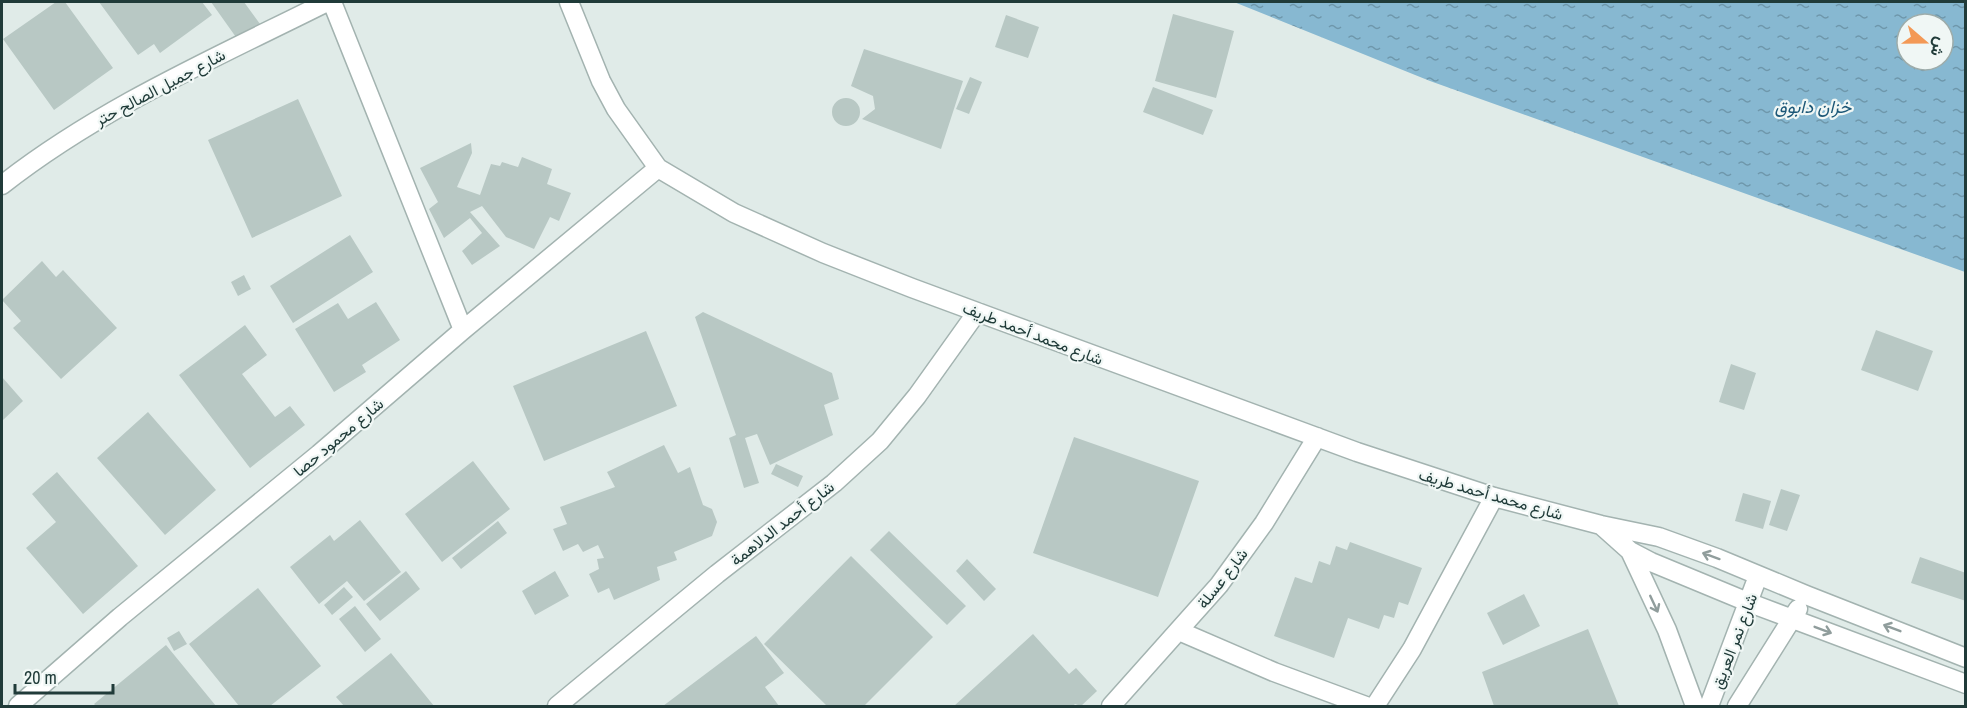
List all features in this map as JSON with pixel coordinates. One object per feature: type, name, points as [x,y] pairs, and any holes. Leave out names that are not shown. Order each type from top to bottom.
[{"type":"street","name":"شارع جميل الصالح حتر","points":[[2,185],[67,136],[121,105],[327,2]]},
{"type":"street","points":[[332,2],[463,330]]},
{"type":"street","name":"شارع محمد أحمد طريف","points":[[570,2],[601,81],[616,109],[658,168],[734,213],[823,253],[1317,437],[1414,472],[1494,497],[1601,525],[1659,537],[1965,658]]},
{"type":"street","name":"شارع محمود حصا","points":[[18,706],[120,617],[319,454],[463,330],[658,168]]},
{"type":"street","name":"شارع أحمد الدلاهمة","points":[[557,706],[717,574],[834,483],[880,441],[917,396],[977,312]]},
{"type":"street","name":"شارع عسلة","points":[[1111,706],[1219,585],[1264,523],[1317,437]]},
{"type":"street","points":[[1375,706],[1412,650],[1494,497]]},
{"type":"street","name":"شارع محمد أحمد طريف","points":[[1601,525],[1630,550],[1651,562],[1750,603],[1932,669],[1965,684]]},
{"type":"street","points":[[1630,550],[1667,630],[1695,706]]},
{"type":"street","name":"شارع نمر العريق","points":[[1709,706],[1750,603],[1758,576]]},
{"type":"street","name":"شارع نمر العريق","points":[[1737,706],[1806,595]]},
{"type":"street","points":[[1179,631],[1274,672],[1366,706]]},
{"type":"water","name":"خزان دابوق","points":[[1234,2],[1965,2],[1965,272],[1430,81]]},
{"type":"building","points":[[56,2],[65,2],[113,68],[54,110],[3,39]]},
{"type":"building","points":[[99,2],[202,2],[212,15],[160,53],[154,44],[138,55]]},
{"type":"building","points":[[211,2],[244,2],[260,24],[238,40]]},
{"type":"building","points":[[1173,14],[1234,31],[1216,98],[1155,81]]},
{"type":"building","points":[[1006,15],[1039,27],[1028,58],[995,47]]},
{"type":"building","points":[[864,49],[963,81],[941,149],[862,119],[875,109],[873,96],[851,86]]},
{"type":"building","points":[[970,77],[982,82],[969,114],[956,109]]},
{"type":"building","points":[[1153,87],[1213,110],[1203,135],[1143,112]]},
{"type":"building","points":[[846,98],[856,102],[860,112],[856,122],[846,126],[836,122],[832,112],[836,102]]},
{"type":"building","points":[[298,99],[342,196],[252,238],[208,140]]},
{"type":"building","points":[[471,143],[472,153],[457,187],[480,195],[491,164],[500,166],[502,162],[518,167],[522,157],[552,169],[547,184],[571,193],[559,221],[550,217],[534,249],[506,237],[482,206],[470,212],[500,246],[472,265],[462,251],[482,233],[470,218],[444,238],[429,209],[438,202],[420,168]]},
{"type":"building","points":[[350,235],[373,272],[293,323],[270,286]]},
{"type":"building","points":[[42,261],[56,277],[63,270],[117,328],[61,379],[13,328],[21,321],[2,300]]},
{"type":"building","points":[[244,275],[251,289],[238,296],[231,282]]},
{"type":"building","points":[[376,302],[400,340],[362,365],[366,372],[334,392],[295,329],[338,303],[348,319]]},
{"type":"building","points":[[703,312],[832,373],[839,399],[824,405],[833,435],[770,465],[757,434],[745,438],[759,483],[744,488],[729,438],[736,435],[695,317]]},
{"type":"building","points":[[245,325],[267,355],[242,374],[275,417],[290,406],[305,425],[250,468],[179,375]]},
{"type":"building","points":[[1876,330],[1933,351],[1918,391],[1861,370]]},
{"type":"building","points":[[646,331],[677,406],[544,461],[513,386]]},
{"type":"building","points":[[1731,364],[1756,373],[1744,410],[1719,402]]},
{"type":"building","points":[[2,377],[23,401],[2,421]]},
{"type":"building","points":[[148,412],[216,490],[165,535],[97,458]]},
{"type":"building","points":[[1074,437],[1199,481],[1158,597],[1033,553]]},
{"type":"building","points":[[664,445],[678,473],[690,467],[703,505],[712,509],[717,522],[712,536],[674,552],[677,560],[657,567],[660,580],[614,600],[609,588],[598,593],[589,574],[599,569],[597,559],[604,558],[598,545],[583,552],[578,544],[563,551],[553,529],[567,524],[560,507],[615,487],[607,472]]},
{"type":"building","points":[[473,461],[510,509],[442,562],[405,514]]},
{"type":"building","points":[[776,464],[803,476],[798,487],[771,474]]},
{"type":"building","points":[[57,472],[138,566],[83,614],[26,548],[56,522],[32,494]]},
{"type":"building","points":[[1781,489],[1800,495],[1787,531],[1769,525]]},
{"type":"building","points":[[1743,493],[1771,501],[1763,529],[1735,521]]},
{"type":"building","points":[[360,520],[401,572],[364,601],[347,581],[319,604],[290,567],[330,535],[334,541]]},
{"type":"building","points":[[498,521],[507,533],[461,569],[452,558]]},
{"type":"building","points":[[889,531],[966,606],[947,625],[870,550]]},
{"type":"building","points":[[1350,542],[1422,568],[1408,605],[1399,602],[1394,618],[1384,615],[1379,629],[1348,618],[1334,658],[1274,636],[1295,577],[1312,583],[1319,561],[1330,565],[1336,546],[1347,550]]},
{"type":"building","points":[[851,556],[933,637],[864,706],[827,706],[764,644]]},
{"type":"building","points":[[1920,557],[1966,573],[1966,601],[1911,583]]},
{"type":"building","points":[[967,559],[996,589],[984,601],[956,571]]},
{"type":"building","points":[[406,571],[420,589],[380,621],[366,604]]},
{"type":"building","points":[[555,571],[569,596],[535,615],[522,591]]},
{"type":"building","points":[[344,587],[353,597],[332,615],[324,605]]},
{"type":"building","points":[[258,588],[321,666],[270,706],[239,706],[189,644]]},
{"type":"building","points":[[1524,594],[1540,626],[1503,645],[1487,613]]},
{"type":"building","points":[[355,606],[381,639],[365,652],[339,619]]},
{"type":"building","points":[[1588,629],[1619,706],[1494,706],[1482,672]]},
{"type":"building","points":[[179,631],[187,644],[174,651],[167,638]]},
{"type":"building","points":[[1033,634],[1069,674],[1076,668],[1097,691],[1081,706],[1075,704],[1073,706],[954,706]]},
{"type":"building","points":[[756,636],[784,673],[765,687],[779,706],[663,706]]},
{"type":"building","points":[[166,645],[216,706],[96,706],[94,704]]},
{"type":"building","points":[[391,653],[434,706],[344,706],[336,697]]}]
